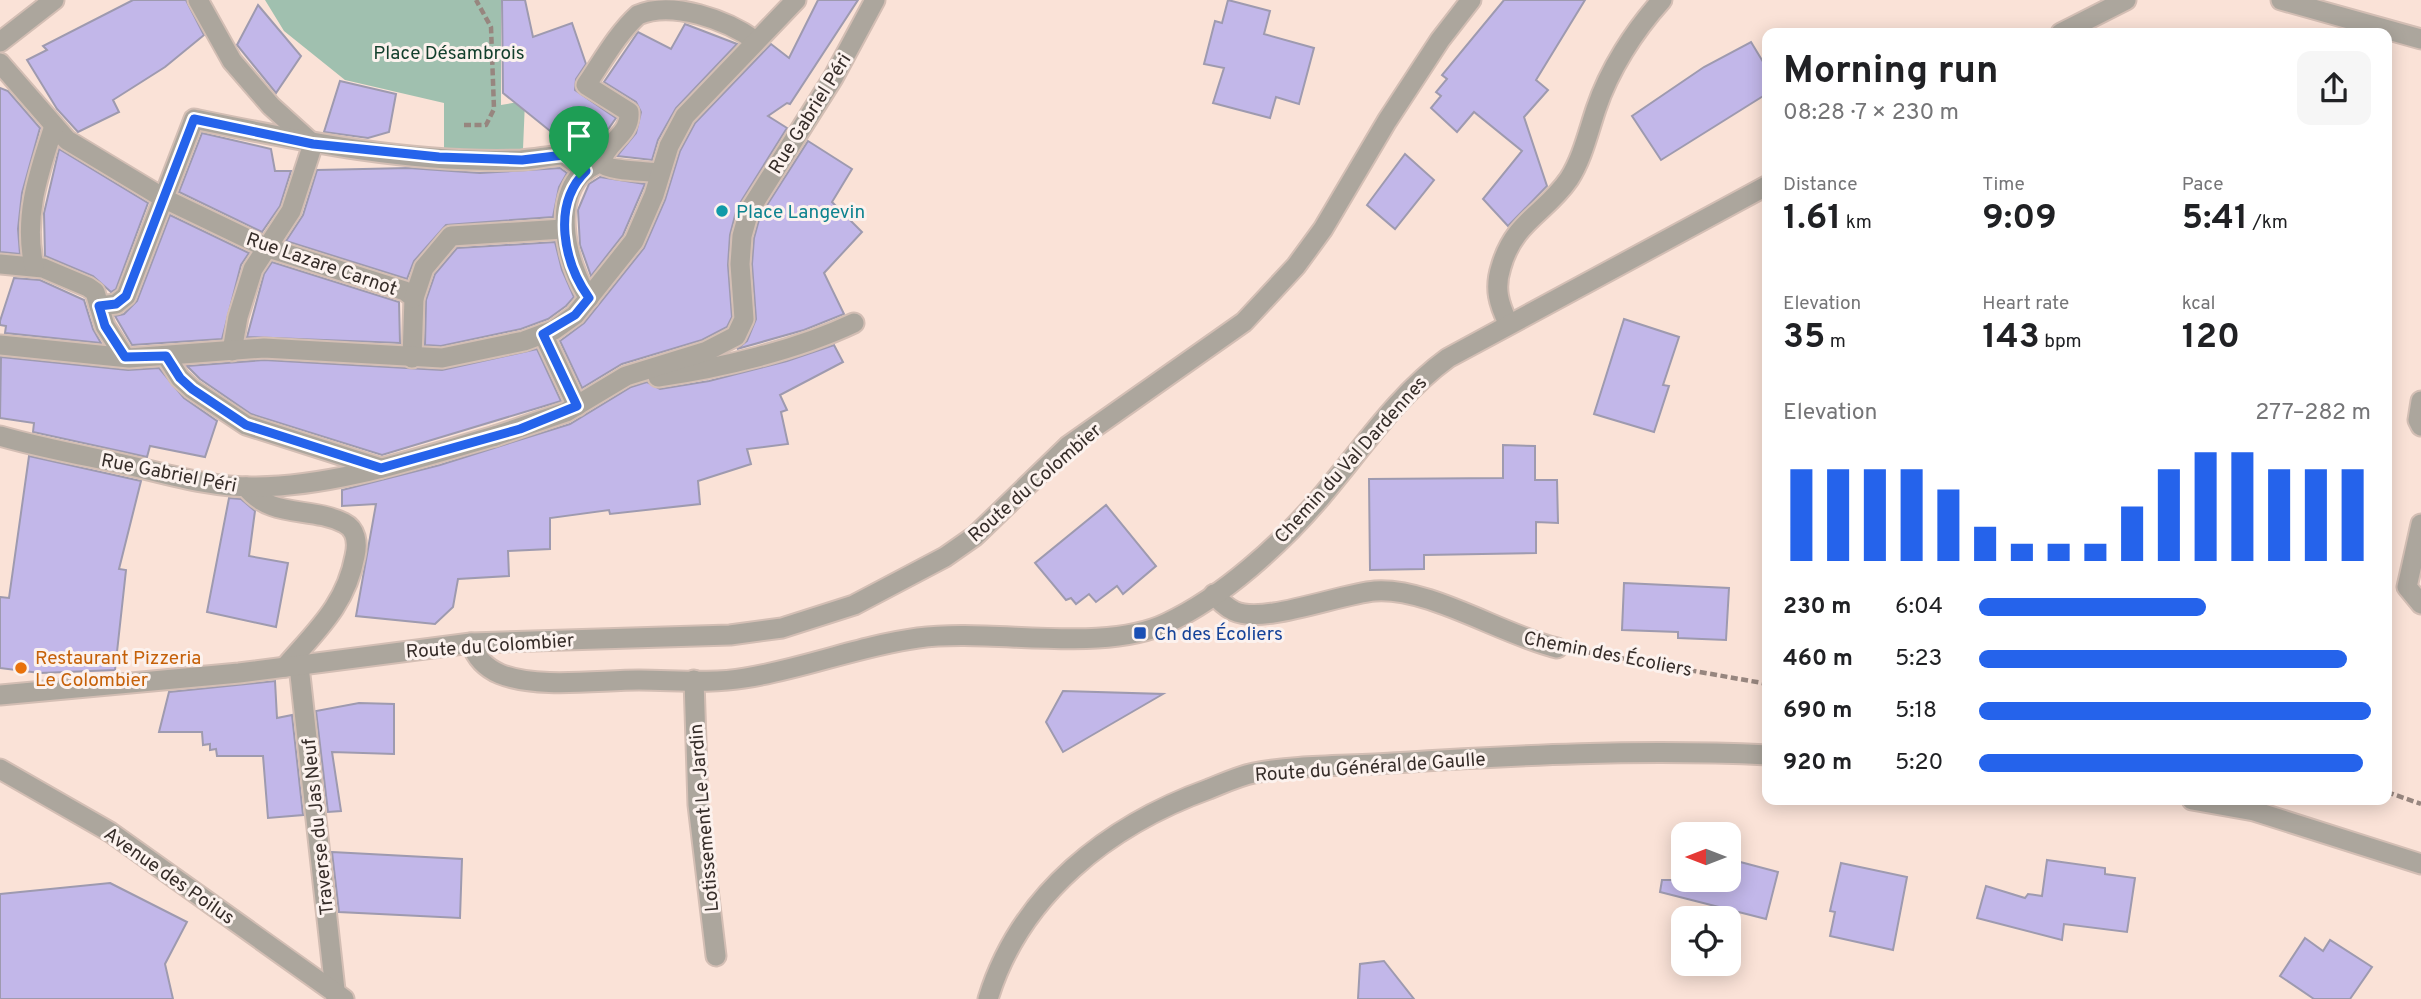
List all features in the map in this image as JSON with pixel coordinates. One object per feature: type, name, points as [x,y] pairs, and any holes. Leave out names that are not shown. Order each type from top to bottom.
[{"type":"street","points":[[0,42],[54,0]]},
{"type":"street","points":[[198,0],[232,61],[271,106],[313,144]]},
{"type":"street","points":[[0,345],[125,357],[286,348],[412,358],[467,355],[543,334],[575,315],[634,241],[685,116],[796,0]]},
{"type":"street","name":"Rue Gabriel Péri","points":[[0,436],[57,452],[206,483],[246,487],[311,482],[381,468],[495,436],[577,406],[626,376],[726,343],[741,328],[745,310],[740,275],[741,249],[749,211],[833,78],[875,0]]},
{"type":"street","name":"Route du Colombier","points":[[0,695],[292,666],[471,643],[703,638],[782,628],[854,605],[945,557],[993,521],[1068,446],[1215,345],[1260,306],[1323,229],[1387,121],[1440,40],[1471,0]]},
{"type":"street","points":[[1508,323],[1496,288],[1508,248],[1519,228],[1568,181],[1608,80],[1642,22],[1662,0]]},
{"type":"street","points":[[2071,28],[2126,0]]},
{"type":"street","points":[[2281,0],[2382,28]]},
{"type":"street","points":[[589,298],[575,273],[564,229],[575,186],[626,127],[629,111],[586,85],[630,23],[649,7],[681,3],[699,8],[756,41]]},
{"type":"street","points":[[2392,31],[2421,39]]},
{"type":"street","name":"Rue Lazare Carnot","points":[[0,63],[38,110],[67,140],[164,199],[265,247],[405,292],[414,298],[412,358]]},
{"type":"street","points":[[99,306],[116,304],[126,296],[194,119],[313,144],[455,158],[522,160],[564,155],[593,167],[660,173]]},
{"type":"street","points":[[34,266],[30,244],[34,187],[54,126]]},
{"type":"street","points":[[232,351],[245,291],[265,247],[291,211],[313,144]]},
{"type":"street","name":"Chemin du Val Dardennes","points":[[471,643],[488,668],[524,680],[743,679],[918,638],[977,634],[1102,638],[1140,633],[1166,624],[1214,594],[1259,560],[1318,500],[1424,376],[1508,323],[1762,188]]},
{"type":"street","points":[[414,298],[424,268],[451,236],[564,229]]},
{"type":"street","points":[[0,264],[34,266],[57,272],[88,287],[94,292],[105,326],[125,357]]},
{"type":"street","points":[[626,376],[658,377],[701,370],[809,340],[854,323]]},
{"type":"street","points":[[543,334],[577,406]]},
{"type":"street","points":[[166,356],[180,378],[192,389],[246,425],[381,468]]},
{"type":"street","points":[[2421,401],[2418,420],[2421,426]]},
{"type":"street","points":[[246,487],[270,506],[344,523],[354,532],[356,540],[347,590],[292,666]]},
{"type":"street","points":[[2421,524],[2407,587],[2421,604]]},
{"type":"street","name":"Chemin des Écoliers","points":[[1214,594],[1235,612],[1265,615],[1364,593],[1407,594],[1526,640],[1558,648]]},
{"type":"street","name":"Traverse du Jas Neuf","points":[[292,666],[338,996]]},
{"type":"street","name":"Lotissement Le Jardin","points":[[694,680],[698,805],[716,956]]},
{"type":"street","name":"Route du Général de Gaulle","points":[[988,999],[996,970],[1020,927],[1057,883],[1090,853],[1142,816],[1254,773],[1492,757],[1664,750],[1762,755]]},
{"type":"street","name":"Avenue des Poilus","points":[[0,769],[110,832],[338,996]]},
{"type":"street","points":[[2220,805],[2254,811],[2421,864]]},
{"type":"path","points":[[455,158],[455,126],[486,125],[494,109],[491,27],[476,0]]},
{"type":"path","name":"Chemin des Écoliers","points":[[1558,648],[1660,663],[1762,683]]},
{"type":"path","points":[[2392,794],[2421,804]]},
{"type":"green space","name":"Place Désambrois","points":[[265,0],[501,0],[501,105],[525,101],[523,149],[444,150],[444,103],[345,80],[284,31]]},
{"type":"building","points":[[133,0],[186,0],[204,35],[165,67],[113,100],[119,112],[78,132],[57,109],[27,60],[47,50],[43,46]]},
{"type":"building","points":[[502,0],[525,0],[533,37],[572,23],[586,64],[576,79],[575,90],[616,118],[591,154],[586,156],[565,143],[503,93]]},
{"type":"building","points":[[818,0],[858,0],[790,104],[787,103],[768,116],[787,128],[737,208],[730,235],[728,265],[732,317],[727,327],[702,340],[622,364],[582,388],[560,341],[584,323],[644,248],[665,200],[680,151],[695,123],[771,44],[789,58]]},
{"type":"building","points":[[1228,0],[1270,11],[1264,34],[1314,48],[1299,104],[1276,97],[1270,118],[1213,103],[1224,68],[1204,64],[1215,21],[1222,23]]},
{"type":"building","points":[[1504,0],[1585,0],[1536,80],[1548,90],[1524,117],[1547,186],[1508,226],[1483,199],[1522,151],[1474,112],[1457,132],[1431,108],[1441,96],[1436,92],[1447,79],[1442,75]]},
{"type":"building","points":[[258,5],[301,56],[276,93],[237,45]]},
{"type":"building","points":[[685,24],[737,44],[676,108],[658,140],[652,160],[617,156],[636,133],[641,112],[636,102],[604,82],[638,32],[671,49]]},
{"type":"building","points":[[1751,42],[1762,60],[1762,97],[1661,160],[1632,116],[1704,67]]},
{"type":"building","points":[[340,81],[396,94],[389,132],[368,138],[324,132]]},
{"type":"building","points":[[0,88],[8,91],[40,128],[22,193],[18,229],[20,254],[0,252]]},
{"type":"building","points":[[202,133],[271,149],[275,171],[291,171],[280,206],[262,232],[179,192]]},
{"type":"building","points":[[808,141],[852,169],[832,202],[862,232],[824,273],[844,314],[804,330],[737,349],[747,341],[756,319],[752,264],[754,238],[760,216]]},
{"type":"building","points":[[59,149],[148,203],[116,289],[111,292],[93,276],[45,256],[44,213]]},
{"type":"building","points":[[1405,154],[1434,180],[1395,229],[1367,205]]},
{"type":"building","points":[[409,168],[480,173],[560,168],[567,173],[559,187],[553,217],[446,225],[414,261],[407,279],[286,241],[303,215],[317,170]]},
{"type":"building","points":[[600,177],[645,184],[623,235],[591,276],[580,245],[578,210],[589,184]]},
{"type":"building","points":[[170,215],[249,253],[241,265],[222,339],[132,345],[115,316],[124,314],[137,301]]},
{"type":"building","points":[[555,242],[562,270],[574,297],[566,306],[548,319],[521,329],[441,346],[425,345],[426,300],[435,274],[457,248]]},
{"type":"building","points":[[272,262],[399,302],[400,343],[247,337],[264,274]]},
{"type":"building","points":[[14,278],[40,280],[84,300],[93,329],[101,343],[5,333],[6,326],[0,325],[0,321]]},
{"type":"building","points":[[1624,319],[1679,337],[1663,385],[1669,386],[1654,432],[1594,414]]},
{"type":"building","points":[[834,345],[843,362],[780,395],[787,410],[781,412],[788,444],[747,449],[751,464],[698,481],[700,504],[610,514],[609,510],[550,518],[550,549],[508,551],[509,576],[458,579],[453,607],[435,624],[356,616],[376,504],[342,506],[342,490],[440,465],[570,424],[631,387],[647,382],[660,389],[709,381],[787,361]]},
{"type":"building","points":[[537,349],[561,401],[382,455],[251,414],[200,379],[187,366],[264,360],[442,370]]},
{"type":"building","points":[[1,357],[128,370],[159,368],[184,398],[217,421],[205,457],[150,446],[147,457],[33,432],[34,423],[0,418]]},
{"type":"building","points":[[1503,445],[1535,446],[1535,480],[1557,480],[1558,523],[1536,522],[1536,553],[1424,555],[1424,569],[1370,570],[1369,479],[1503,478]]},
{"type":"building","points":[[29,456],[141,481],[119,569],[126,570],[115,670],[40,673],[0,668],[0,597],[9,598]]},
{"type":"building","points":[[229,498],[241,499],[255,511],[249,556],[288,563],[276,627],[207,612]]},
{"type":"building","points":[[1106,505],[1156,566],[1123,594],[1117,586],[1096,602],[1089,594],[1076,604],[1071,598],[1066,600],[1035,563]]},
{"type":"building","points":[[1624,583],[1729,588],[1726,640],[1678,638],[1678,632],[1622,630]]},
{"type":"building","points":[[275,681],[277,718],[292,715],[303,815],[268,818],[263,756],[217,756],[216,749],[210,750],[210,744],[203,745],[202,732],[159,732],[169,692]]},
{"type":"building","points":[[1063,691],[1163,694],[1063,752],[1046,722]]},
{"type":"building","points":[[359,703],[394,704],[394,754],[332,752],[341,811],[328,812],[316,711]]},
{"type":"building","points":[[332,852],[462,859],[460,918],[339,912]]},
{"type":"building","points":[[2047,860],[2105,868],[2105,874],[2135,878],[2127,932],[2064,924],[2062,940],[1977,918],[1986,886],[2025,898],[2028,894],[2042,896]]},
{"type":"building","points":[[1741,862],[1778,872],[1766,919],[1741,913],[1741,906],[1715,906],[1660,892],[1662,880],[1671,880],[1671,892],[1741,892]]},
{"type":"building","points":[[1841,863],[1907,877],[1893,950],[1830,936],[1835,912],[1830,911]]},
{"type":"building","points":[[110,883],[187,922],[165,964],[173,999],[0,999],[0,894]]},
{"type":"building","points":[[2305,938],[2323,951],[2330,940],[2372,967],[2350,999],[2314,999],[2280,976]]},
{"type":"building","points":[[1384,961],[1414,999],[1358,999],[1360,964]]},
{"type":"place","name":"Place Langevin","points":[[722,211]]},
{"type":"place","name":"Ch des Écoliers","points":[[1140,633]]},
{"type":"place","name":"Restaurant Pizzeria Le Colombier","points":[[21,668]]},
{"type":"route","points":[[194,119],[313,144],[439,157],[522,160],[564,155],[586,171],[579,178],[568,203],[564,229],[575,273],[589,298],[575,315],[554,330],[543,334],[577,406],[520,429],[381,468],[246,425],[192,389],[180,378],[166,356],[125,357],[105,326],[99,306],[116,304],[126,296],[194,119]]}]
